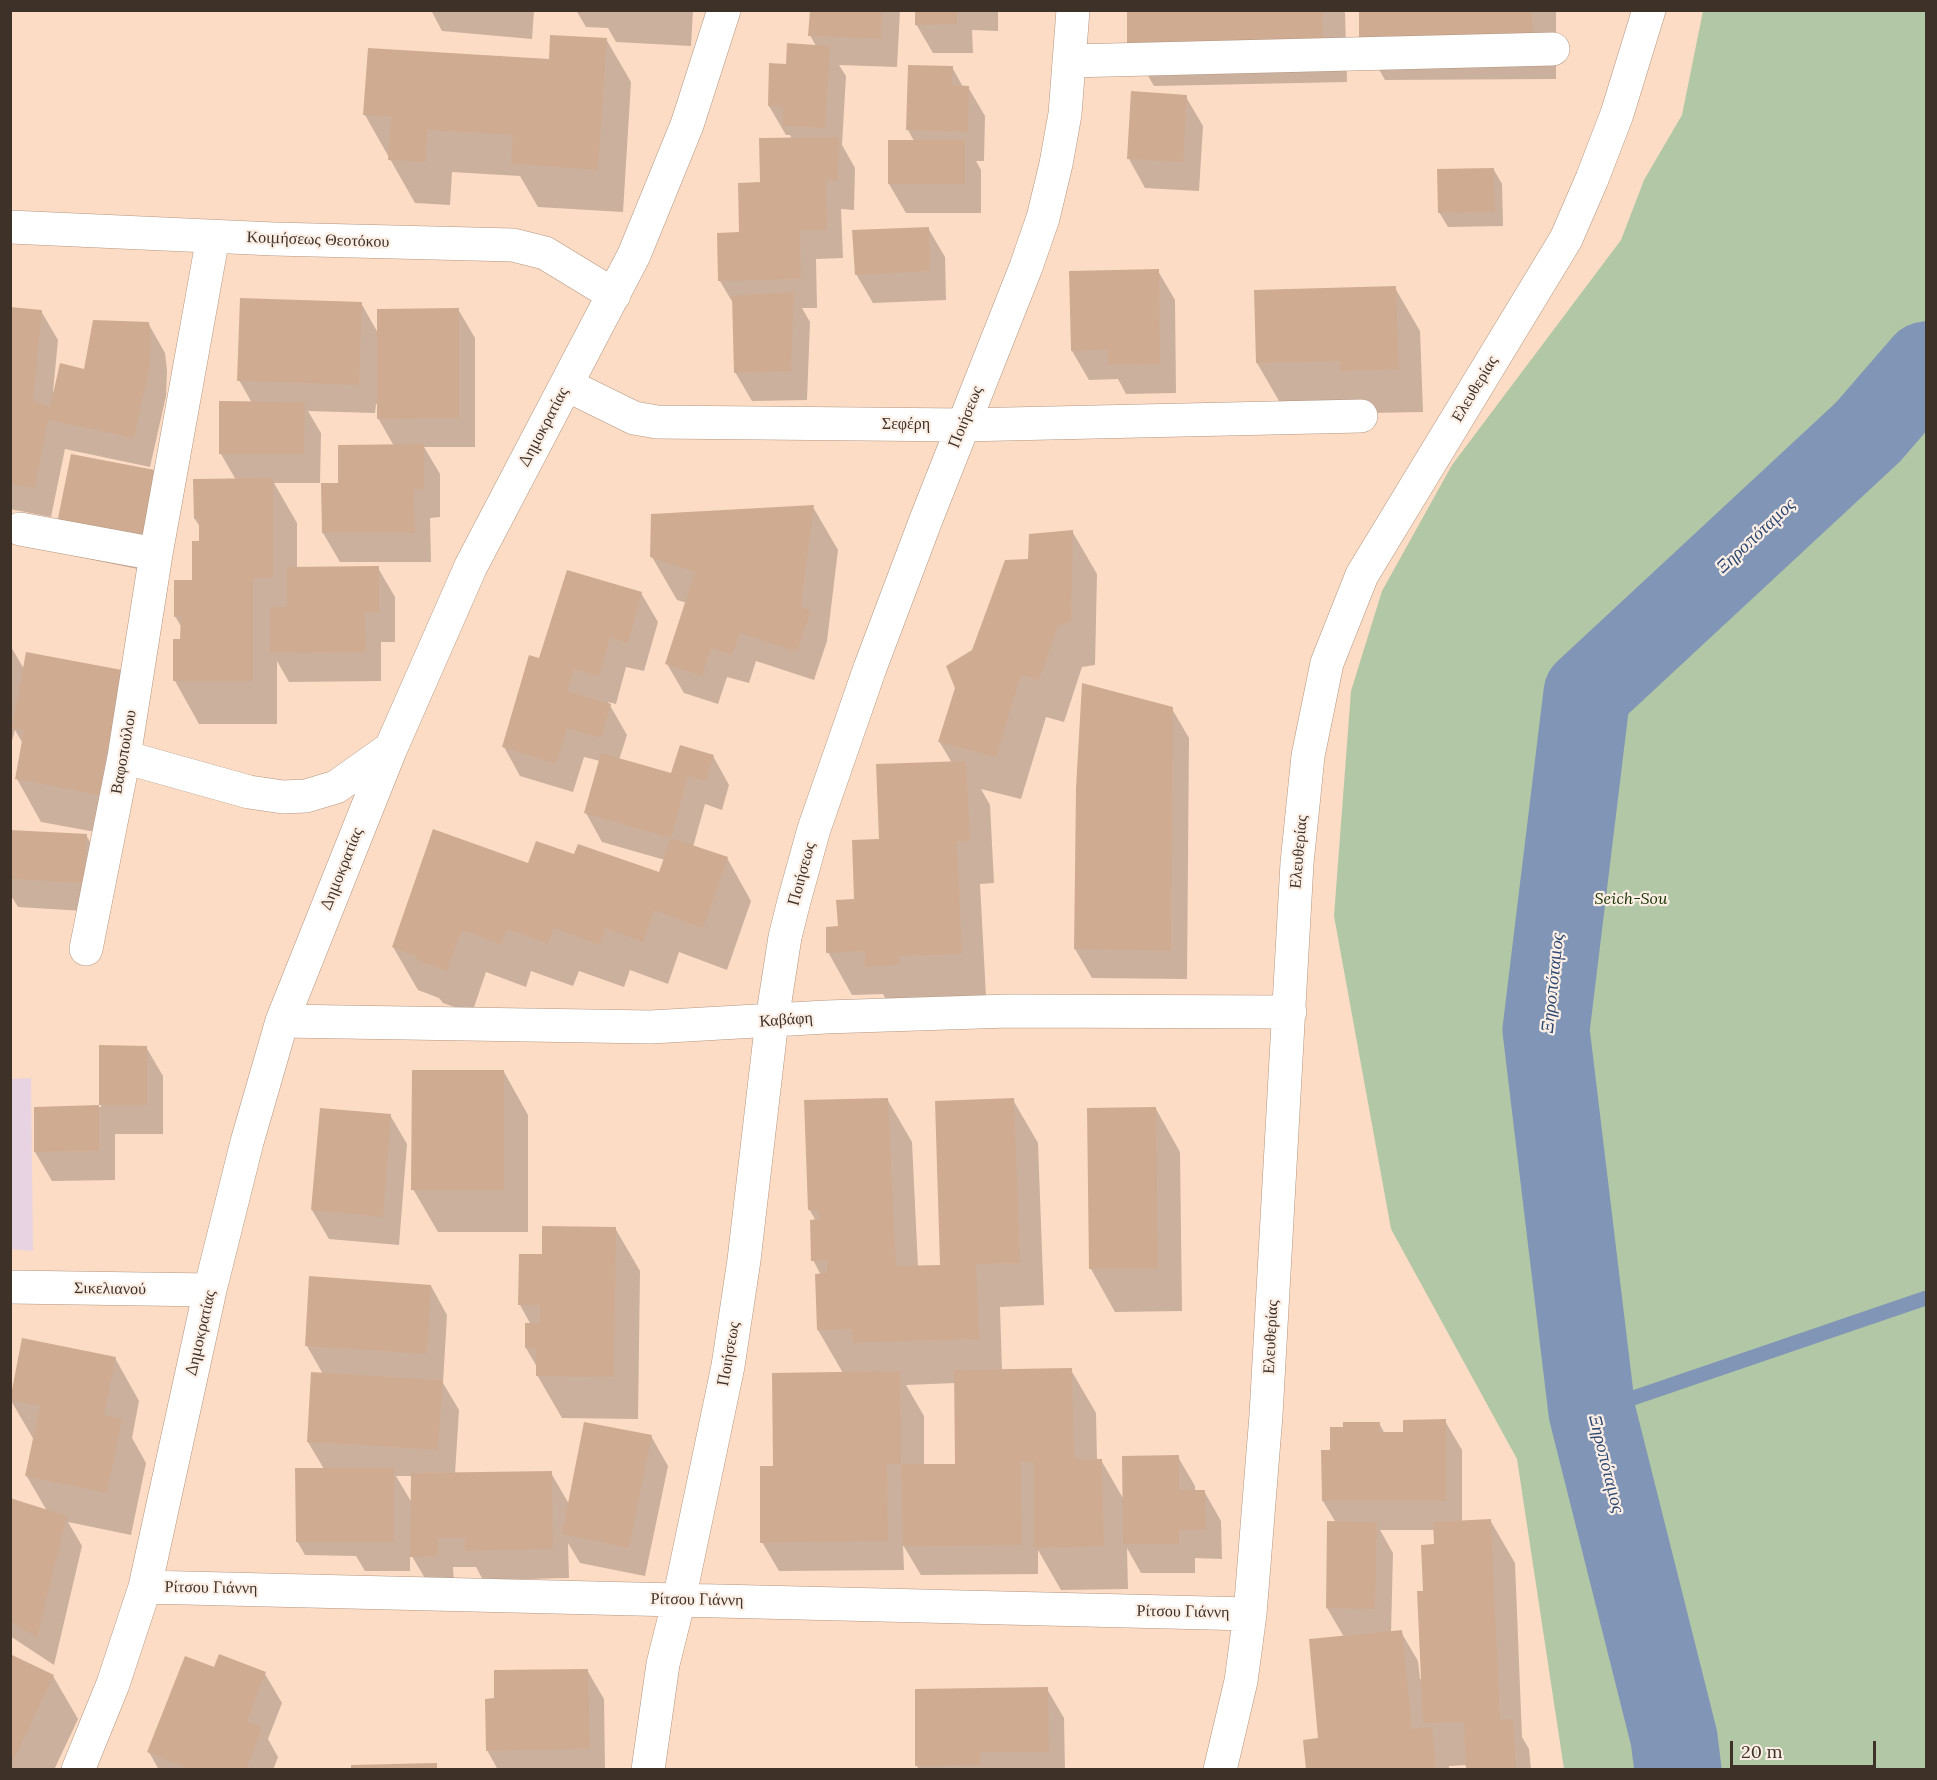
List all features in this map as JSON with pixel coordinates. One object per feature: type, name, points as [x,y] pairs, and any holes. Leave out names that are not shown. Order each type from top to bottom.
[{"type":"street","name":"Δημοκρατίας","points":[[78,1770],[113,1684],[145,1587],[210,1290],[247,1142],[282,1021],[391,748],[489,530],[634,255],[687,125],[724,10]]},
{"type":"street","name":"Ποιήσεως","points":[[648,1770],[663,1664],[679,1600],[729,1354],[744,1260],[772,1020],[785,937],[814,829],[870,668],[1043,218],[1063,124],[1073,10]]},
{"type":"street","name":"Ελευθερίας","points":[[1220,1770],[1241,1681],[1250,1614],[1266,1414],[1297,863],[1308,756],[1327,663],[1362,575],[1566,239],[1617,114],[1649,10]]},
{"type":"street","points":[[1070,61],[1553,49]]},
{"type":"street","name":"Κοιμήσεως Θεοτόκου","points":[[10,227],[213,237],[513,245],[545,253],[614,295]]},
{"type":"street","name":"Βαφοπούλου","points":[[86,950],[124,757],[156,554],[213,237]]},
{"type":"street","name":"Σεφέρη","points":[[567,385],[634,418],[657,423],[963,424],[1361,416]]},
{"type":"street","points":[[20,529],[156,554]]},
{"type":"street","points":[[124,757],[249,792],[282,797],[306,796],[336,787],[391,748]]},
{"type":"street","name":"Καβάφη","points":[[282,1021],[651,1027],[1009,1011],[1290,1012]]},
{"type":"street","name":"Σικελιανού","points":[[10,1287],[210,1290]]},
{"type":"street","name":"Ρίτσου Γιάννη","points":[[145,1587],[1250,1614]]},
{"type":"shaded area","points":[[31,1078],[33,1251],[10,1249],[11,1079]]},
{"type":"green space","name":"Seich-Sou","points":[[1703,11],[1926,11],[1926,1769],[1564,1769],[1517,1459],[1391,1229],[1334,916],[1351,691],[1382,591],[1452,465],[1621,240],[1644,180],[1682,115]]},
{"type":"building","points":[[810,10],[882,10],[881,39],[808,36]]},
{"type":"building","points":[[915,10],[957,10],[957,24],[915,25]]},
{"type":"building","points":[[1127,10],[1322,10],[1323,39],[1127,44]]},
{"type":"building","points":[[1368,10],[1532,10],[1533,37],[1359,38],[1359,12]]},
{"type":"building","points":[[550,35],[607,38],[598,170],[511,164],[513,135],[427,130],[426,162],[388,160],[391,117],[363,115],[368,48],[549,59]]},
{"type":"building","points":[[787,43],[830,46],[825,128],[783,126],[783,107],[768,106],[769,63],[786,64]]},
{"type":"building","points":[[908,65],[953,66],[952,85],[969,86],[968,132],[906,130]]},
{"type":"building","points":[[1131,91],[1187,95],[1183,162],[1127,159]]},
{"type":"building","points":[[839,137],[838,181],[826,180],[827,230],[800,230],[801,279],[718,281],[717,233],[739,232],[738,183],[760,182],[759,138]]},
{"type":"building","points":[[888,140],[965,140],[965,184],[888,184]]},
{"type":"building","points":[[1494,168],[1495,212],[1438,213],[1437,169]]},
{"type":"building","points":[[929,227],[930,271],[855,275],[852,230]]},
{"type":"building","points":[[1159,269],[1160,364],[1108,365],[1108,350],[1071,351],[1069,271]]},
{"type":"building","points":[[1396,286],[1399,369],[1341,371],[1340,361],[1256,363],[1254,290]]},
{"type":"building","points":[[794,292],[791,371],[734,373],[732,296]]},
{"type":"building","points":[[240,298],[362,302],[359,385],[237,381]]},
{"type":"building","points":[[10,307],[42,310],[33,401],[50,407],[60,363],[84,369],[93,320],[149,322],[150,366],[134,438],[48,420],[35,488],[10,484]]},
{"type":"building","points":[[459,308],[459,418],[377,419],[377,309]]},
{"type":"building","points":[[219,401],[305,402],[304,454],[219,454]]},
{"type":"building","points":[[424,444],[424,489],[414,489],[415,533],[322,533],[321,483],[338,483],[338,445]]},
{"type":"building","points":[[71,454],[165,472],[151,547],[56,528]]},
{"type":"building","points":[[273,478],[273,578],[253,578],[253,681],[173,681],[173,639],[180,639],[181,616],[174,617],[174,580],[192,580],[192,541],[199,541],[199,519],[194,519],[193,479]]},
{"type":"building","points":[[814,505],[801,607],[811,611],[797,652],[740,633],[732,655],[711,648],[702,676],[665,664],[695,572],[650,557],[651,514]]},
{"type":"building","points":[[1073,530],[1071,622],[1058,625],[1039,680],[1021,675],[996,757],[938,742],[955,688],[946,666],[972,650],[1005,560],[1028,559],[1029,534]]},
{"type":"building","points":[[379,566],[379,613],[365,613],[366,652],[270,653],[270,607],[287,607],[287,567]]},
{"type":"building","points":[[567,570],[642,592],[628,643],[610,638],[599,676],[574,669],[567,691],[611,704],[601,738],[567,728],[556,764],[502,747],[529,655],[539,658]]},
{"type":"building","points":[[26,652],[122,670],[99,795],[15,779],[24,730],[12,728]]},
{"type":"building","points":[[1082,683],[1173,707],[1171,951],[1074,949],[1076,788]]},
{"type":"building","points":[[680,745],[714,755],[706,781],[688,776],[671,838],[584,813],[601,753],[671,773]]},
{"type":"building","points":[[966,761],[970,841],[957,841],[962,954],[899,956],[899,965],[865,967],[865,951],[826,953],[826,927],[838,926],[836,900],[854,899],[852,840],[879,839],[876,764]]},
{"type":"building","points":[[433,829],[528,863],[536,841],[574,854],[578,844],[659,872],[671,838],[728,857],[703,928],[654,910],[643,942],[605,928],[600,945],[554,928],[548,944],[507,929],[501,945],[462,930],[447,971],[416,960],[418,957],[392,947]]},
{"type":"building","points":[[10,830],[87,834],[84,883],[10,879]]},
{"type":"building","points":[[99,1045],[147,1046],[147,1105],[99,1105]]},
{"type":"building","points":[[412,1070],[504,1070],[504,1190],[411,1190]]},
{"type":"building","points":[[888,1098],[896,1266],[940,1265],[935,1101],[1014,1098],[1020,1263],[976,1264],[979,1339],[853,1343],[852,1329],[817,1330],[815,1274],[827,1273],[827,1261],[811,1261],[810,1220],[819,1219],[818,1210],[808,1210],[804,1100]]},
{"type":"building","points":[[99,1105],[99,1151],[34,1152],[34,1107]]},
{"type":"building","points":[[1156,1107],[1158,1269],[1089,1269],[1087,1108]]},
{"type":"building","points":[[320,1108],[391,1114],[383,1217],[311,1210]]},
{"type":"building","points":[[542,1226],[616,1227],[614,1377],[536,1376],[536,1349],[525,1348],[525,1323],[540,1323],[539,1305],[518,1305],[519,1254],[542,1254]]},
{"type":"building","points":[[309,1276],[431,1285],[427,1354],[305,1346]]},
{"type":"building","points":[[22,1338],[116,1357],[104,1415],[122,1419],[107,1493],[25,1476],[40,1406],[10,1400]]},
{"type":"building","points":[[1072,1368],[1074,1459],[1102,1459],[1104,1546],[1034,1548],[1034,1462],[1021,1462],[1022,1545],[903,1546],[901,1464],[955,1464],[954,1370]]},
{"type":"building","points":[[900,1371],[901,1464],[887,1464],[888,1541],[760,1543],[760,1466],[773,1466],[772,1373]]},
{"type":"building","points":[[311,1372],[443,1380],[438,1450],[307,1442]]},
{"type":"building","points":[[1446,1419],[1446,1501],[1322,1501],[1321,1450],[1330,1450],[1330,1427],[1343,1427],[1343,1422],[1380,1422],[1380,1432],[1403,1432],[1403,1420]]},
{"type":"building","points":[[584,1422],[652,1435],[629,1548],[562,1534]]},
{"type":"building","points":[[1179,1455],[1179,1490],[1205,1490],[1206,1530],[1179,1530],[1179,1544],[1123,1544],[1122,1456]]},
{"type":"building","points":[[295,1468],[394,1468],[394,1542],[296,1542]]},
{"type":"building","points":[[552,1471],[553,1549],[465,1551],[465,1538],[438,1538],[438,1556],[410,1557],[411,1473]]},
{"type":"building","points":[[10,1498],[67,1516],[37,1638],[10,1620]]},
{"type":"building","points":[[1491,1519],[1500,1720],[1513,1719],[1516,1770],[1466,1770],[1464,1722],[1423,1723],[1417,1591],[1423,1591],[1421,1545],[1434,1544],[1433,1522]]},
{"type":"building","points":[[1327,1521],[1377,1522],[1375,1609],[1326,1608]]},
{"type":"building","points":[[1402,1630],[1412,1729],[1432,1727],[1436,1770],[1306,1770],[1303,1740],[1318,1738],[1309,1639]]},
{"type":"building","points":[[10,1654],[54,1675],[10,1767]]},
{"type":"building","points":[[219,1654],[266,1672],[247,1721],[262,1727],[246,1770],[192,1770],[147,1752],[185,1656],[214,1667]]},
{"type":"building","points":[[588,1669],[590,1749],[486,1751],[485,1699],[494,1698],[494,1670]]},
{"type":"building","points":[[1048,1687],[1049,1752],[980,1752],[980,1765],[915,1766],[915,1689]]},
{"type":"building","points":[[437,1763],[437,1770],[351,1770],[351,1765]]},
{"type":"waterway","name":"Ξηροπόταμος","points":[[1678,1770],[1674,1738],[1592,1412],[1546,1030],[1587,693],[1868,432],[1926,365]]},
{"type":"waterway","points":[[1592,1412],[1926,1298]]}]
